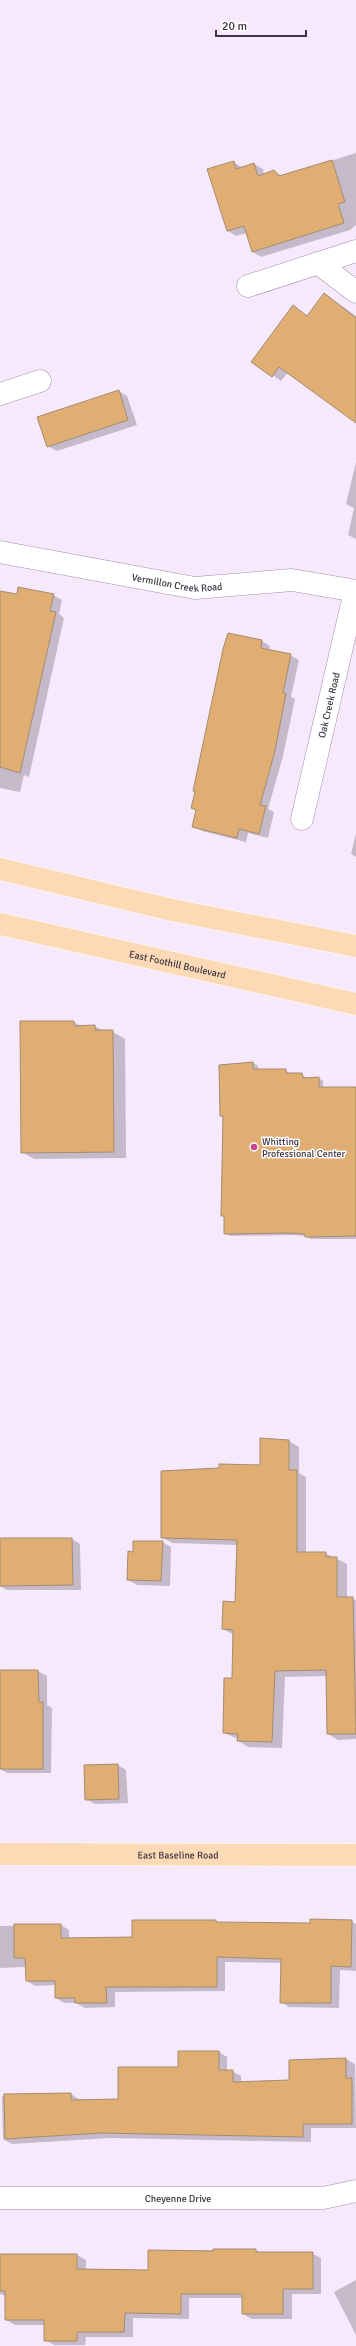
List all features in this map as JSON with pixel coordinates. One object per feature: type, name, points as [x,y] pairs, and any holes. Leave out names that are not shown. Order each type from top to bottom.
[{"type":"main road","points":[[0,870],[172,910],[356,946]]},
{"type":"main road","name":"East Foothill Boulevard","points":[[0,924],[356,1004]]},
{"type":"main road","name":"East Baseline Road","points":[[0,1854],[356,1855]]},
{"type":"street","points":[[248,286],[356,251]]},
{"type":"street","points":[[318,264],[356,292]]},
{"type":"street","points":[[0,394],[40,381]]},
{"type":"street","name":"Vermillon Creek Road","points":[[0,552],[195,588],[292,580],[355,591]]},
{"type":"street","name":"Oak Creek Road","points":[[302,819],[355,591]]},
{"type":"street","name":"Cheyenne Drive","points":[[0,2198],[323,2198],[356,2191]]},
{"type":"building","points":[[332,160],[345,202],[338,204],[344,223],[252,252],[244,226],[227,231],[207,169],[234,161],[236,169],[254,163],[258,176],[274,170],[279,176]]},
{"type":"building","points":[[324,293],[356,318],[356,423],[279,367],[272,377],[251,362],[293,305],[307,316]]},
{"type":"building","points":[[119,390],[128,420],[47,447],[37,417]]},
{"type":"building","points":[[18,587],[54,594],[50,611],[56,612],[20,773],[0,767],[0,591],[17,594]]},
{"type":"building","points":[[228,633],[262,640],[261,648],[291,654],[283,693],[286,693],[275,751],[260,805],[266,806],[259,834],[239,829],[237,838],[192,827],[196,810],[191,808],[195,792],[193,791],[223,649]]},
{"type":"building","points":[[20,1021],[74,1021],[74,1026],[95,1025],[95,1030],[113,1030],[114,1152],[21,1153]]},
{"type":"building","name":"Whitting Professional Center","points":[[253,1062],[253,1069],[286,1069],[286,1073],[302,1073],[303,1078],[319,1077],[319,1087],[356,1087],[356,1236],[305,1237],[305,1234],[289,1233],[224,1234],[224,1216],[221,1216],[223,1116],[220,1116],[219,1065]]},
{"type":"building","points":[[260,1438],[289,1440],[289,1470],[297,1470],[297,1552],[326,1552],[326,1557],[337,1557],[337,1597],[353,1597],[356,1734],[327,1734],[326,1670],[275,1671],[272,1742],[237,1741],[238,1734],[223,1733],[224,1678],[232,1678],[233,1630],[222,1629],[223,1601],[235,1602],[237,1540],[161,1538],[161,1471],[219,1468],[219,1464],[260,1465]]},
{"type":"building","points":[[0,1538],[72,1538],[73,1585],[0,1586]]},
{"type":"building","points":[[133,1541],[163,1541],[161,1581],[127,1580],[128,1551],[133,1552]]},
{"type":"building","points":[[0,1670],[38,1670],[39,1702],[43,1702],[43,1769],[0,1769]]},
{"type":"building","points":[[118,1764],[119,1799],[85,1800],[84,1765]]},
{"type":"building","points":[[310,1919],[352,1920],[351,1967],[331,1966],[331,2003],[280,2003],[281,1959],[217,1957],[217,1987],[106,1987],[107,2003],[75,2003],[75,1998],[55,1998],[55,1981],[26,1981],[25,1958],[14,1958],[14,1924],[61,1924],[61,1938],[132,1937],[132,1920],[216,1920],[216,1922],[310,1923]]},
{"type":"building","points":[[178,2051],[219,2051],[219,2070],[233,2070],[233,2082],[289,2080],[289,2060],[346,2058],[346,2078],[352,2078],[352,2124],[303,2124],[303,2137],[100,2133],[5,2139],[4,2094],[71,2093],[71,2100],[118,2099],[118,2067],[178,2067]]},
{"type":"building","points":[[213,2249],[256,2249],[256,2252],[313,2252],[313,2289],[283,2289],[283,2314],[242,2314],[242,2294],[181,2294],[181,2314],[125,2313],[124,2332],[77,2332],[77,2341],[44,2341],[44,2320],[5,2320],[5,2291],[0,2291],[0,2254],[77,2254],[77,2269],[148,2270],[148,2250],[213,2251]]},
{"type":"place","name":"Whitting Professional Center","points":[[254,1147]]}]
